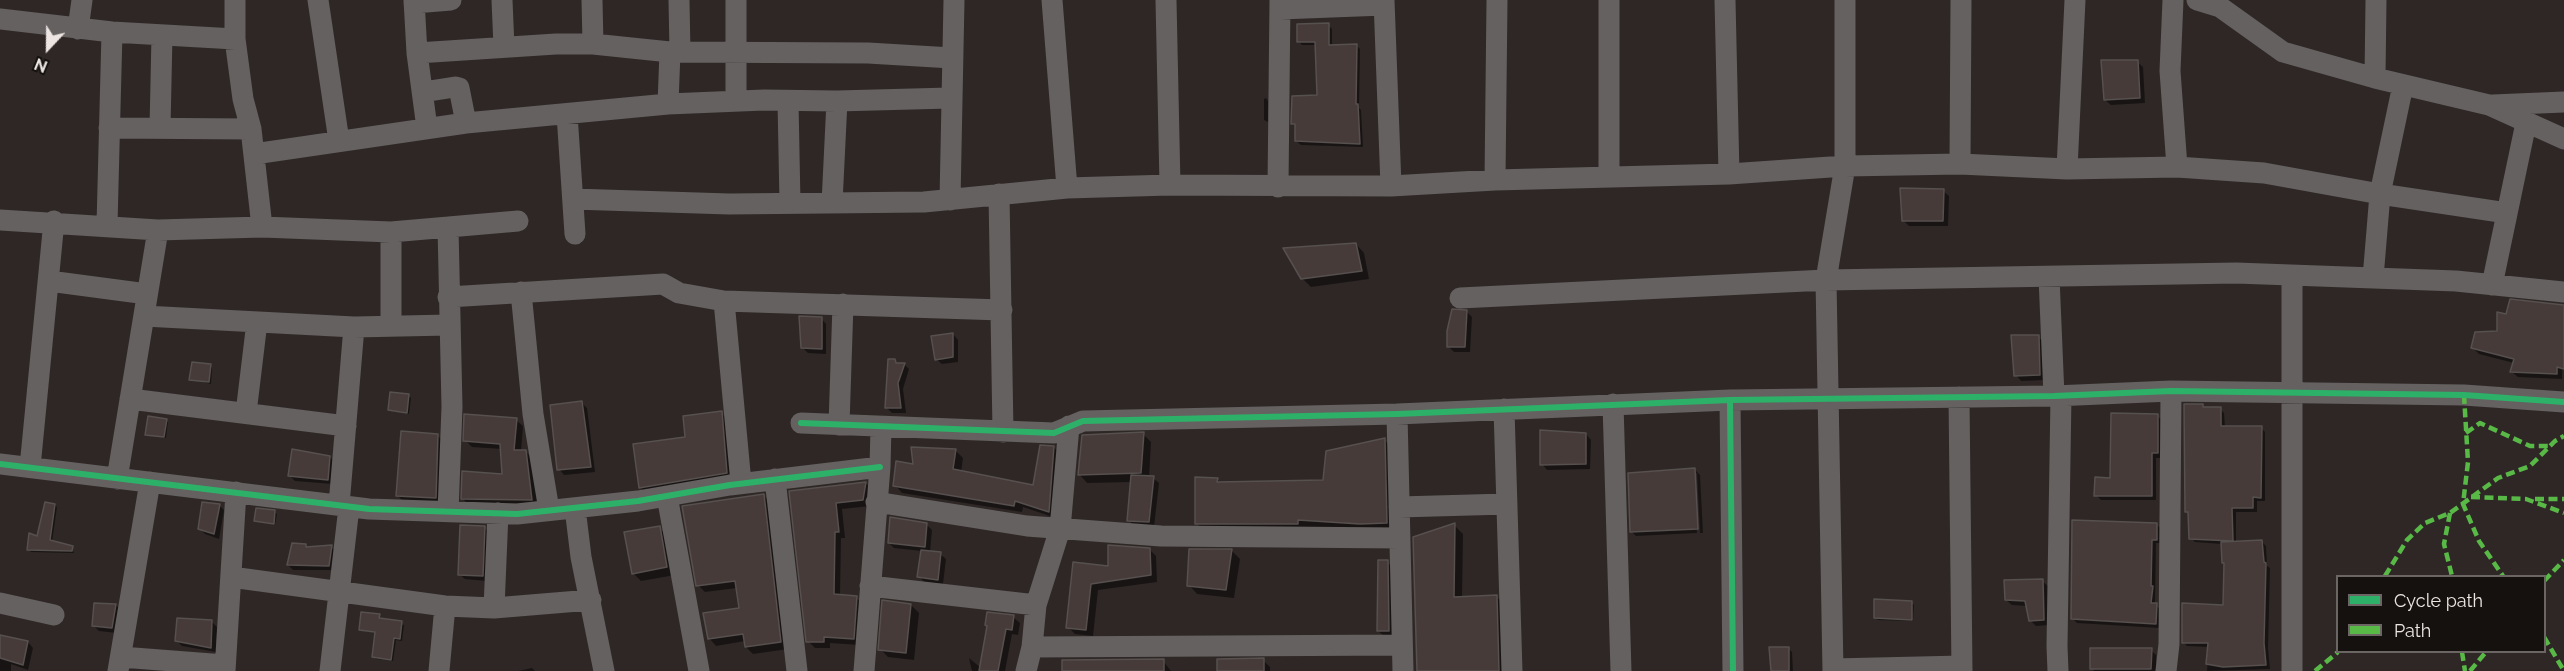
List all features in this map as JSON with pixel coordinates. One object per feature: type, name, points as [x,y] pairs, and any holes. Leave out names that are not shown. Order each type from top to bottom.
[{"type":"street","points":[[78,28],[82,0]]},
{"type":"street","points":[[235,0],[235,39],[243,99],[251,129],[262,227]]},
{"type":"street","points":[[318,0],[339,141]]},
{"type":"street","points":[[427,128],[417,53],[414,2],[451,0]]},
{"type":"street","points":[[502,0],[504,47]]},
{"type":"street","points":[[592,0],[593,44]]},
{"type":"street","points":[[668,104],[680,0]]},
{"type":"street","points":[[736,0],[736,101]]},
{"type":"street","points":[[950,200],[950,98],[954,0]]},
{"type":"street","points":[[1052,0],[1067,188]]},
{"type":"street","points":[[1166,0],[1170,185]]},
{"type":"street","points":[[1495,180],[1497,0]]},
{"type":"street","points":[[1609,0],[1609,176]]},
{"type":"street","points":[[1725,0],[1728,174]]},
{"type":"street","points":[[1845,0],[1845,166],[1826,280],[1833,670],[1962,668],[1959,398]]},
{"type":"street","points":[[1960,164],[1961,0]]},
{"type":"street","points":[[2067,169],[2075,0]]},
{"type":"street","points":[[2173,0],[2170,71],[2177,167]]},
{"type":"street","points":[[2197,0],[2220,7],[2283,52],[2375,78],[2489,105],[2564,139]]},
{"type":"street","points":[[2375,78],[2376,0]]},
{"type":"street","points":[[1278,187],[1280,4],[1384,3],[1391,186]]},
{"type":"street","points":[[0,19],[112,32],[235,39]]},
{"type":"street","points":[[107,225],[112,32]]},
{"type":"street","points":[[160,128],[162,35]]},
{"type":"street","points":[[417,53],[593,44],[675,52],[868,52],[952,58]]},
{"type":"street","points":[[2373,278],[2380,195],[2403,85]]},
{"type":"street","points":[[423,92],[459,88],[466,123]]},
{"type":"street","points":[[254,154],[466,123],[668,104],[950,98]]},
{"type":"street","points":[[788,100],[790,203]]},
{"type":"street","points":[[832,203],[837,101]]},
{"type":"street","points":[[2489,105],[2564,102]]},
{"type":"street","points":[[567,114],[575,234]]},
{"type":"street","points":[[2492,285],[2526,123]]},
{"type":"street","points":[[109,128],[251,129]]},
{"type":"street","points":[[573,200],[924,202],[1067,188],[1170,185],[1391,186],[1495,180],[1728,174],[1845,166],[1960,164],[2067,169],[2177,167],[2264,173],[2380,195],[2507,213]]},
{"type":"street","points":[[999,195],[1003,432]]},
{"type":"street","points":[[0,220],[54,221],[158,230],[262,227],[391,232],[518,221]]},
{"type":"street","points":[[30,467],[54,221]]},
{"type":"street","points":[[447,227],[452,406],[448,512]]},
{"type":"street","points":[[117,479],[158,230]]},
{"type":"street","points":[[391,232],[391,326]]},
{"type":"street","points":[[1460,298],[1826,280],[2236,273],[2373,278],[2564,292]]},
{"type":"street","points":[[2292,276],[2292,671]]},
{"type":"street","points":[[2049,277],[2057,396],[2056,646],[2058,671]]},
{"type":"street","points":[[49,281],[147,294]]},
{"type":"street","points":[[448,297],[663,284],[679,293],[724,301],[1002,310]]},
{"type":"street","points":[[521,292],[533,414],[549,510]]},
{"type":"street","points":[[724,301],[741,483]]},
{"type":"street","points":[[839,425],[843,304]]},
{"type":"street","points":[[144,316],[354,327],[449,325]]},
{"type":"street","points":[[246,413],[257,322]]},
{"type":"street","points":[[330,671],[340,594],[346,426],[354,327]]},
{"type":"street","points":[[2166,671],[2169,644],[2171,391]]},
{"type":"street","points":[[801,423],[1054,434],[1083,421],[1397,414],[1730,400],[2057,396],[2171,391],[2464,395],[2564,402]]},
{"type":"street","points":[[130,399],[346,426]]},
{"type":"street","points":[[1730,400],[1733,671]]},
{"type":"street","points":[[1613,404],[1621,671]]},
{"type":"street","points":[[1504,409],[1512,671]]},
{"type":"street","points":[[1397,414],[1403,671]]},
{"type":"street","points":[[1026,671],[1032,647],[1036,605],[1060,529],[1069,426]]},
{"type":"street","points":[[864,671],[881,427]]},
{"type":"street","points":[[1,469],[30,467],[344,506],[498,513],[575,508],[667,496],[741,483],[880,467]]},
{"type":"street","points":[[775,479],[797,671]]},
{"type":"street","points":[[150,482],[120,664],[225,668],[236,492]]},
{"type":"street","points":[[667,496],[699,671]]},
{"type":"street","points":[[876,502],[1027,526],[1161,536],[1400,538]]},
{"type":"street","points":[[1400,507],[1507,504]]},
{"type":"street","points":[[575,508],[581,557],[604,671]]},
{"type":"street","points":[[494,608],[498,513]]},
{"type":"street","points":[[231,577],[340,594],[445,606],[494,608],[591,600]]},
{"type":"street","points":[[870,586],[1036,605]]},
{"type":"street","points":[[0,603],[54,615]]},
{"type":"street","points":[[440,671],[445,606]]},
{"type":"street","points":[[1032,647],[1402,645]]},
{"type":"building","points":[[1329,23],[1329,45],[1357,44],[1356,104],[1358,104],[1360,144],[1295,141],[1295,124],[1291,124],[1292,96],[1317,95],[1315,42],[1297,42],[1297,24]]},
{"type":"building","points":[[2101,60],[2138,60],[2140,98],[2104,100]]},
{"type":"building","points":[[1900,188],[1944,189],[1943,221],[1902,221]]},
{"type":"building","points":[[1356,243],[1362,271],[1301,279],[1283,248]]},
{"type":"building","points":[[2510,299],[2564,305],[2564,369],[2557,367],[2557,374],[2510,372],[2514,359],[2471,348],[2475,332],[2497,331],[2497,312],[2506,314]]},
{"type":"building","points":[[1452,309],[1467,310],[1465,347],[1447,347],[1447,331]]},
{"type":"building","points":[[799,316],[822,317],[822,349],[801,348]]},
{"type":"building","points":[[953,333],[953,357],[935,360],[931,336]]},
{"type":"building","points":[[2011,335],[2039,335],[2040,375],[2014,376]]},
{"type":"building","points":[[888,359],[895,359],[896,363],[905,363],[898,383],[901,408],[885,408]]},
{"type":"building","points":[[192,362],[211,364],[209,382],[189,380]]},
{"type":"building","points":[[390,392],[409,394],[407,413],[388,410]]},
{"type":"building","points":[[582,401],[591,467],[557,470],[550,405]]},
{"type":"building","points":[[2184,404],[2221,407],[2221,426],[2262,426],[2261,498],[2253,497],[2253,508],[2232,508],[2233,541],[2189,539],[2188,512],[2185,512]]},
{"type":"building","points":[[722,411],[727,473],[639,488],[633,444],[685,437],[683,416]]},
{"type":"building","points":[[2111,413],[2158,414],[2158,453],[2152,453],[2152,496],[2094,496],[2095,477],[2110,478]]},
{"type":"building","points":[[464,414],[517,418],[514,450],[526,450],[532,500],[461,499],[462,471],[502,474],[500,444],[463,441]]},
{"type":"building","points":[[148,416],[167,419],[164,437],[145,435]]},
{"type":"building","points":[[1540,430],[1586,433],[1586,464],[1540,465]]},
{"type":"building","points":[[401,431],[438,434],[436,498],[396,496]]},
{"type":"building","points":[[1144,432],[1141,473],[1078,475],[1082,435]]},
{"type":"building","points":[[1385,438],[1387,523],[1360,524],[1298,520],[1298,524],[1195,524],[1195,477],[1218,478],[1217,482],[1323,480],[1326,451]]},
{"type":"building","points":[[1040,445],[1054,446],[1049,512],[1015,501],[1014,506],[893,486],[896,461],[913,464],[911,447],[956,449],[953,469],[1033,485]]},
{"type":"building","points":[[292,449],[330,456],[328,480],[288,476]]},
{"type":"building","points":[[1695,468],[1698,529],[1630,532],[1628,473]]},
{"type":"building","points":[[1131,475],[1154,476],[1149,522],[1127,521]]},
{"type":"building","points":[[866,482],[863,500],[836,503],[839,532],[835,532],[834,594],[857,596],[854,639],[824,637],[824,642],[806,642],[789,491]]},
{"type":"building","points":[[764,494],[781,642],[745,647],[743,634],[708,639],[703,613],[739,608],[735,581],[696,586],[682,506]]},
{"type":"building","points":[[45,502],[55,504],[50,540],[73,546],[72,551],[27,550],[29,533],[37,536]]},
{"type":"building","points":[[202,502],[220,504],[214,534],[198,529]]},
{"type":"building","points":[[256,508],[275,510],[274,524],[254,521]]},
{"type":"building","points":[[890,517],[927,523],[925,547],[888,543]]},
{"type":"building","points":[[2072,520],[2157,523],[2157,540],[2152,540],[2151,586],[2153,586],[2151,603],[2157,603],[2156,624],[2071,619]]},
{"type":"building","points":[[1455,523],[1454,597],[1497,595],[1499,671],[1417,671],[1413,537]]},
{"type":"building","points":[[460,525],[485,526],[483,576],[458,575]]},
{"type":"building","points":[[660,526],[667,567],[632,574],[624,532]]},
{"type":"building","points":[[2262,540],[2266,563],[2264,643],[2266,665],[2223,667],[2206,664],[2208,643],[2182,643],[2182,603],[2223,605],[2224,563],[2222,563],[2221,542]]},
{"type":"building","points":[[292,543],[306,544],[306,547],[332,545],[329,566],[287,565]]},
{"type":"building","points":[[1108,545],[1150,548],[1151,575],[1091,584],[1086,630],[1066,628],[1073,562],[1108,566]]},
{"type":"building","points":[[1189,549],[1232,549],[1226,590],[1187,586]]},
{"type":"building","points":[[921,550],[941,552],[938,580],[917,577]]},
{"type":"building","points":[[1378,560],[1388,560],[1389,631],[1377,631]]},
{"type":"building","points":[[2043,579],[2044,620],[2029,621],[2025,601],[2005,600],[2004,580]]},
{"type":"building","points":[[1874,599],[1912,601],[1912,620],[1874,618]]},
{"type":"building","points":[[882,600],[911,604],[906,653],[878,650]]},
{"type":"building","points":[[94,603],[116,604],[112,628],[92,626]]},
{"type":"building","points":[[361,612],[380,614],[379,618],[402,621],[400,639],[394,638],[391,660],[372,657],[375,632],[359,630]]},
{"type":"building","points":[[987,612],[1014,615],[1012,630],[1006,629],[998,671],[979,671],[987,626],[985,625]]},
{"type":"building","points":[[177,618],[212,620],[211,648],[175,641]]},
{"type":"building","points":[[0,635],[28,641],[23,665],[0,658]]},
{"type":"building","points":[[1769,647],[1789,647],[1789,671],[1771,671]]},
{"type":"building","points":[[2090,648],[2152,648],[2151,669],[2090,669]]},
{"type":"building","points":[[1264,658],[1264,671],[1217,671],[1217,659]]},
{"type":"building","points":[[1164,659],[1164,671],[1062,671],[1062,660]]},
{"type":"marked path","points":[[2464,395],[2468,462],[2463,504],[2479,541],[2502,575]]},
{"type":"marked path","points":[[2466,433],[2480,423],[2530,446],[2551,446]]},
{"type":"marked path","points":[[2386,575],[2407,540],[2425,523],[2450,513],[2498,478],[2530,466],[2555,441],[2564,436]]},
{"type":"marked path","points":[[2471,497],[2526,499],[2564,513]]},
{"type":"marked path","points":[[2535,499],[2564,499]]},
{"type":"marked path","points":[[2450,513],[2444,544],[2452,575]]},
{"type":"marked path","points":[[2546,579],[2564,560]]},
{"type":"marked path","points":[[2546,640],[2564,671]]},
{"type":"marked path","points":[[2315,671],[2337,653]]},
{"type":"marked path","points":[[2462,653],[2465,671]]},
{"type":"marked path","points":[[2470,671],[2485,653]]},
{"type":"cycle path","points":[[1733,671],[1730,400],[2054,396],[2171,391],[2464,395],[2564,402]]},
{"type":"cycle path","points":[[801,423],[1054,433],[1083,421],[1397,414],[1730,400]]},
{"type":"cycle path","points":[[0,464],[369,509],[517,514],[638,501],[730,485],[880,467]]}]
